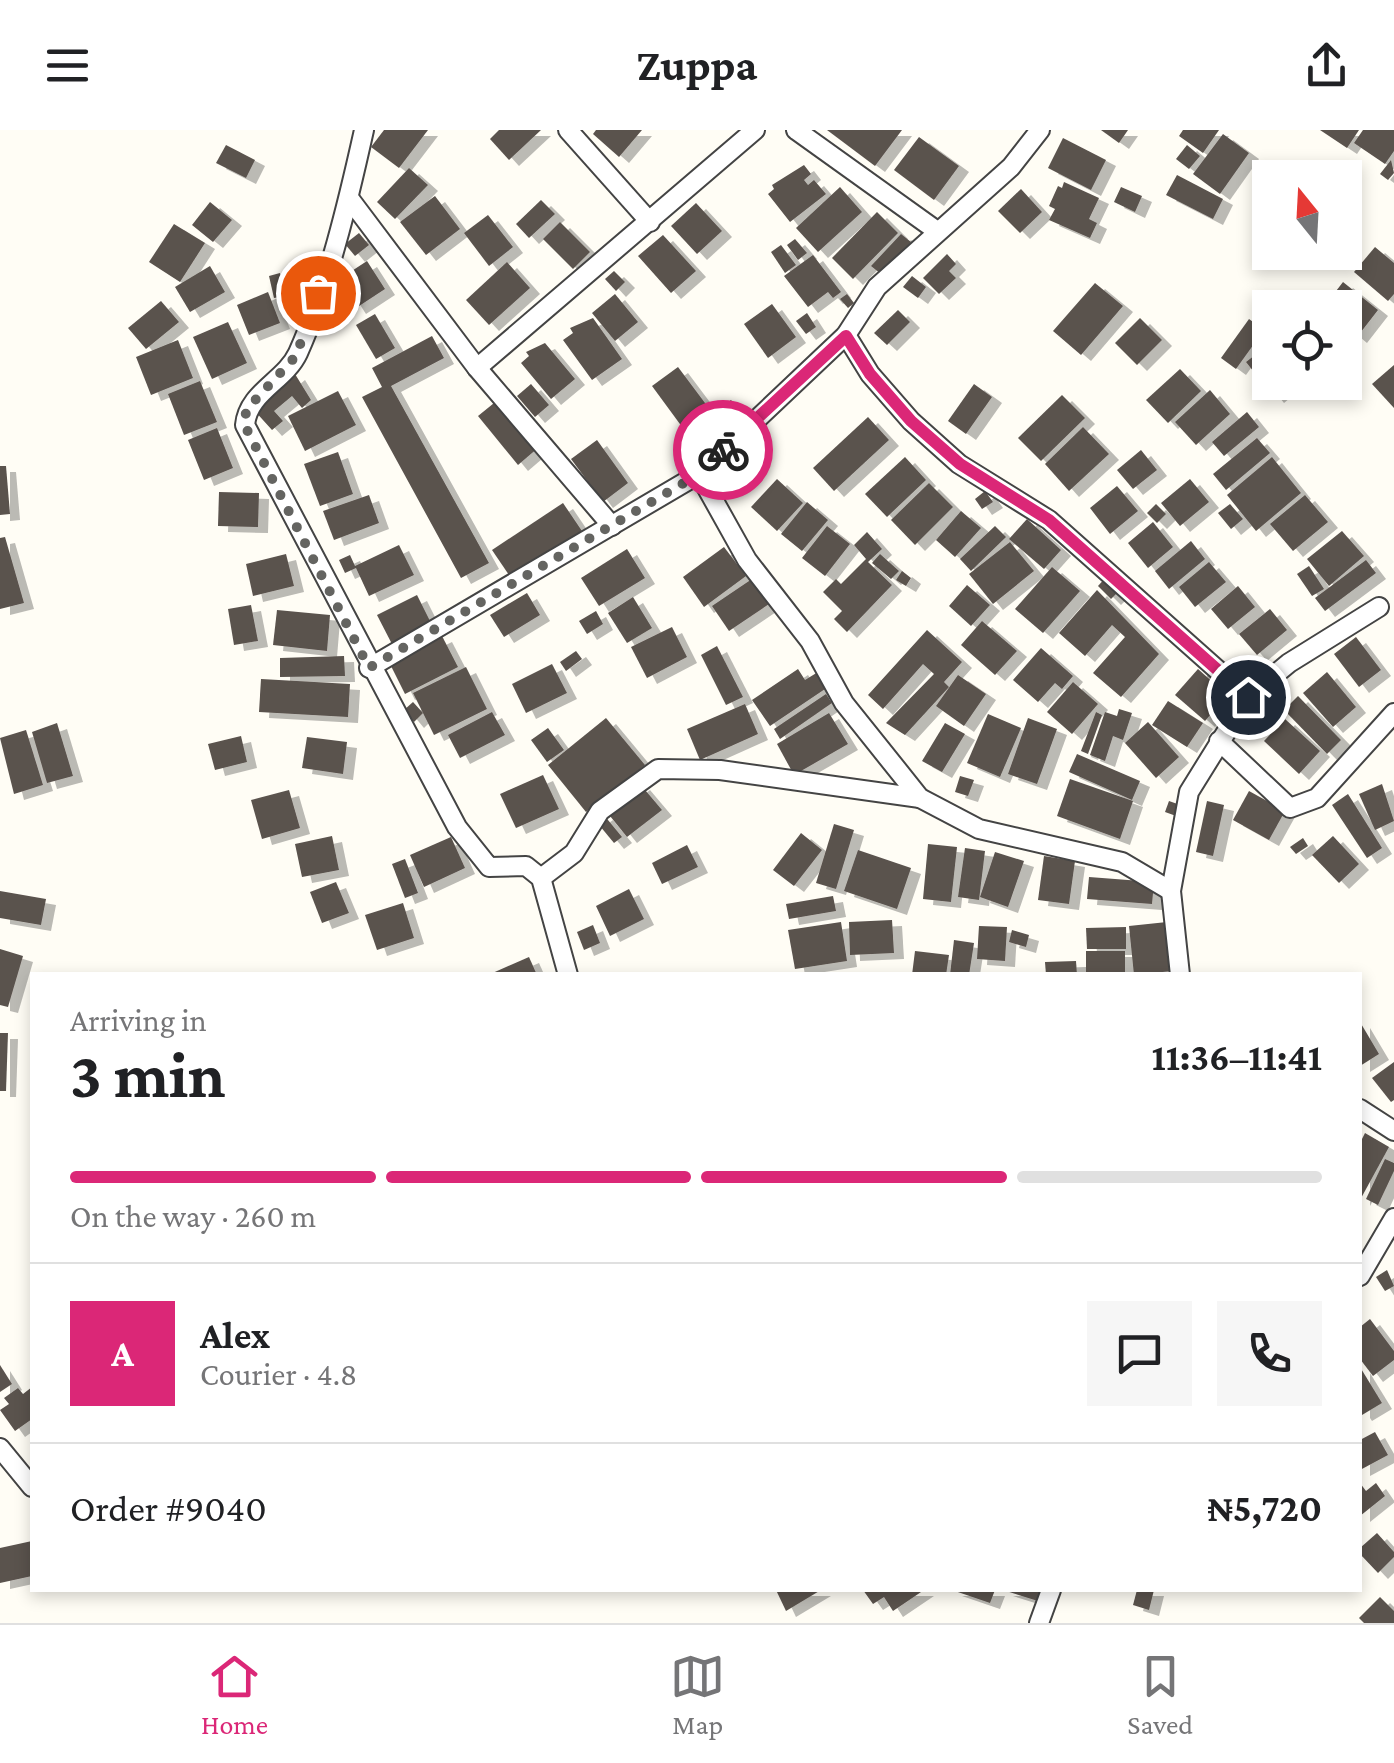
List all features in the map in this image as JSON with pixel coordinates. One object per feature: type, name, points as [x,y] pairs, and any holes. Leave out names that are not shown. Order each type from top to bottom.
[{"type":"street","points":[[364,130],[349,198],[296,356],[246,410],[245,426],[369,668],[457,828],[488,867],[526,866],[542,878],[567,972]]},
{"type":"street","points":[[568,130],[650,222]]},
{"type":"street","points":[[477,368],[754,130]]},
{"type":"street","points":[[796,130],[937,230]]},
{"type":"street","points":[[369,668],[699,474],[846,336],[878,288],[937,230],[1011,167],[1040,130]]},
{"type":"street","points":[[349,198],[477,368],[612,526]]},
{"type":"street","points":[[846,336],[870,374],[911,421],[960,464],[1049,520],[1248,697]]},
{"type":"street","points":[[699,474],[747,560],[810,640],[844,702],[920,798]]},
{"type":"street","points":[[1180,972],[1171,892],[1190,792],[1248,697],[1289,663],[1379,607]]},
{"type":"street","points":[[1219,742],[1290,808],[1304,806],[1317,798],[1394,714]]},
{"type":"street","points":[[542,878],[574,853],[600,811],[658,769],[720,770],[920,798],[980,829],[1122,862],[1171,892]]},
{"type":"street","points":[[1362,1109],[1394,1130]]},
{"type":"street","points":[[1362,1273],[1394,1218]]},
{"type":"street","points":[[0,1448],[30,1485]]},
{"type":"street","points":[[1039,1623],[1051,1592]]},
{"type":"building","points":[[384,130],[428,130],[399,168],[371,147]]},
{"type":"building","points":[[499,130],[541,130],[509,160],[490,139]]},
{"type":"building","points":[[596,130],[642,130],[619,157],[593,134]]},
{"type":"building","points":[[827,130],[902,130],[875,166]]},
{"type":"building","points":[[1101,130],[1128,130],[1119,143]]},
{"type":"building","points":[[1183,130],[1219,130],[1203,153],[1179,136]]},
{"type":"building","points":[[1320,130],[1359,130],[1347,148]]},
{"type":"building","points":[[1363,130],[1394,130],[1394,151],[1385,164],[1354,143]]},
{"type":"building","points":[[1223,134],[1249,153],[1220,194],[1193,174]]},
{"type":"building","points":[[919,137],[959,166],[934,200],[894,170]]},
{"type":"building","points":[[1063,138],[1106,160],[1091,190],[1048,168]]},
{"type":"building","points":[[226,145],[255,160],[246,178],[216,163]]},
{"type":"building","points":[[1187,145],[1200,156],[1189,169],[1176,159]]},
{"type":"building","points":[[1391,160],[1394,173],[1388,180],[1380,174]]},
{"type":"building","points":[[804,165],[811,174],[804,180],[808,185],[814,180],[826,194],[790,222],[768,194],[774,189],[772,185]]},
{"type":"building","points":[[409,168],[428,185],[395,219],[377,202]]},
{"type":"building","points":[[1177,175],[1223,199],[1213,219],[1166,195]]},
{"type":"building","points":[[1064,182],[1099,198],[1089,219],[1097,223],[1090,238],[1049,220],[1055,209],[1049,206]]},
{"type":"building","points":[[840,187],[862,212],[818,252],[796,228]]},
{"type":"building","points":[[1121,187],[1142,196],[1135,212],[1114,202]]},
{"type":"building","points":[[1021,189],[1042,212],[1020,233],[998,211]]},
{"type":"building","points":[[435,196],[460,229],[426,255],[400,222]]},
{"type":"building","points":[[541,200],[555,214],[529,238],[516,224]]},
{"type":"building","points":[[210,202],[232,220],[213,242],[192,225]]},
{"type":"building","points":[[696,203],[722,231],[697,254],[671,226]]},
{"type":"building","points":[[877,212],[898,233],[853,279],[832,258]]},
{"type":"building","points":[[488,215],[513,247],[489,266],[464,233]]},
{"type":"building","points":[[560,222],[590,252],[573,269],[543,239]]},
{"type":"building","points":[[174,224],[205,243],[180,282],[149,262]]},
{"type":"building","points":[[359,233],[369,245],[355,256],[345,244]]},
{"type":"building","points":[[901,234],[911,242],[881,274],[871,266]]},
{"type":"building","points":[[663,235],[696,271],[671,293],[638,256]]},
{"type":"building","points":[[795,239],[807,253],[798,260],[787,245]]},
{"type":"building","points":[[781,245],[796,265],[785,273],[771,252]]},
{"type":"building","points":[[1375,247],[1394,263],[1394,294],[1388,301],[1354,272],[1362,270],[1362,262]]},
{"type":"building","points":[[947,254],[956,264],[949,271],[956,278],[939,294],[923,278]]},
{"type":"building","points":[[813,255],[841,292],[833,298],[828,292],[808,307],[784,276]]},
{"type":"building","points":[[367,261],[385,289],[356,308],[338,280]]},
{"type":"building","points":[[507,262],[530,288],[489,325],[466,300]]},
{"type":"building","points":[[210,266],[225,292],[190,312],[175,287]]},
{"type":"building","points":[[614,271],[625,282],[616,291],[605,279]]},
{"type":"building","points":[[280,273],[285,296],[274,298],[269,276]]},
{"type":"building","points":[[912,276],[926,287],[918,298],[903,287]]},
{"type":"building","points":[[1343,282],[1353,290],[1337,290]]},
{"type":"building","points":[[1095,283],[1123,306],[1081,355],[1053,331]]},
{"type":"building","points":[[268,292],[280,323],[249,335],[237,305]]},
{"type":"building","points":[[615,294],[638,322],[615,341],[592,313]]},
{"type":"building","points":[[847,294],[854,303],[848,308],[840,299]]},
{"type":"building","points":[[1362,297],[1378,310],[1362,331]]},
{"type":"building","points":[[161,301],[179,322],[146,349],[128,328]]},
{"type":"building","points":[[772,304],[796,337],[768,358],[744,324]]},
{"type":"building","points":[[898,310],[910,322],[887,345],[874,333]]},
{"type":"building","points":[[807,313],[816,327],[806,334],[796,321]]},
{"type":"building","points":[[375,314],[395,348],[376,359],[356,325]]},
{"type":"building","points":[[593,318],[622,359],[592,380],[563,340],[573,333],[570,328]]},
{"type":"building","points":[[1140,318],[1162,340],[1137,365],[1115,343]]},
{"type":"building","points":[[1249,319],[1252,321],[1252,347],[1236,369],[1221,358]]},
{"type":"building","points":[[228,322],[247,363],[212,379],[193,337]]},
{"type":"building","points":[[432,336],[444,358],[391,386],[489,563],[461,578],[362,397],[382,387],[372,368]]},
{"type":"building","points":[[178,340],[193,378],[151,395],[136,357]]},
{"type":"building","points":[[545,343],[575,379],[551,399],[521,363],[529,356],[526,352]]},
{"type":"building","points":[[1394,365],[1394,408],[1372,384]]},
{"type":"building","points":[[678,367],[714,415],[688,435],[652,386]]},
{"type":"building","points":[[1180,369],[1201,391],[1168,423],[1146,400]]},
{"type":"building","points":[[295,374],[311,400],[302,408],[292,396],[274,411],[283,421],[272,430],[253,409]]},
{"type":"building","points":[[200,381],[217,422],[184,435],[168,394]]},
{"type":"building","points":[[531,384],[549,405],[535,417],[517,396]]},
{"type":"building","points":[[974,384],[992,397],[966,434],[948,421]]},
{"type":"building","points":[[1210,390],[1230,414],[1196,445],[1175,422]]},
{"type":"building","points":[[338,391],[356,425],[305,451],[288,416]]},
{"type":"building","points":[[1062,395],[1085,418],[1041,461],[1018,438]]},
{"type":"building","points":[[499,399],[539,447],[518,465],[478,416]]},
{"type":"building","points":[[731,400],[739,411],[729,417],[721,407]]},
{"type":"building","points":[[1247,412],[1259,427],[1224,456],[1212,442]]},
{"type":"building","points":[[868,417],[889,440],[834,491],[813,468]]},
{"type":"building","points":[[1083,427],[1109,454],[1069,491],[1045,464]]},
{"type":"building","points":[[217,428],[233,468],[204,480],[188,440]]},
{"type":"building","points":[[1257,438],[1270,453],[1226,490],[1213,474]]},
{"type":"building","points":[[597,440],[628,483],[603,502],[571,459]]},
{"type":"building","points":[[1141,450],[1157,470],[1133,489],[1117,470]]},
{"type":"building","points":[[338,452],[353,494],[320,506],[304,464]]},
{"type":"building","points":[[905,457],[926,480],[887,517],[865,494]]},
{"type":"building","points":[[1272,457],[1301,493],[1256,531],[1227,495]]},
{"type":"building","points":[[0,466],[6,466],[10,514],[0,515]]},
{"type":"building","points":[[777,479],[803,503],[777,531],[751,507]]},
{"type":"building","points":[[1190,479],[1209,502],[1180,526],[1161,503]]},
{"type":"building","points":[[929,483],[953,507],[915,545],[891,520]]},
{"type":"building","points":[[1117,486],[1138,511],[1110,534],[1090,508]]},
{"type":"building","points":[[985,491],[993,502],[982,509],[975,499]]},
{"type":"building","points":[[219,492],[259,493],[258,527],[218,526]]},
{"type":"building","points":[[369,495],[379,523],[334,540],[323,511]]},
{"type":"building","points":[[1305,495],[1328,522],[1293,551],[1270,524]]},
{"type":"building","points":[[807,502],[828,520],[802,551],[781,534]]},
{"type":"building","points":[[563,503],[584,534],[513,581],[492,550]]},
{"type":"building","points":[[1156,504],[1166,514],[1157,523],[1147,513]]},
{"type":"building","points":[[1230,504],[1243,519],[1231,529],[1218,513]]},
{"type":"building","points":[[961,511],[981,528],[955,557],[936,540]]},
{"type":"building","points":[[1027,519],[1061,550],[1044,569],[1009,539]]},
{"type":"building","points":[[1153,522],[1173,547],[1148,568],[1128,543]]},
{"type":"building","points":[[827,526],[850,544],[825,576],[802,558]]},
{"type":"building","points":[[995,526],[1006,537],[971,571],[960,559]]},
{"type":"building","points":[[1342,531],[1364,556],[1329,586],[1307,559]]},
{"type":"building","points":[[867,532],[882,549],[868,562],[892,585],[847,632],[834,619],[842,611],[823,592],[836,579],[841,584],[866,559],[854,545]]},
{"type":"building","points":[[5,537],[24,603],[0,609],[0,538]]},
{"type":"building","points":[[1191,541],[1205,559],[1169,589],[1155,571]]},
{"type":"building","points":[[1010,542],[1034,571],[993,604],[969,574]]},
{"type":"building","points":[[399,545],[414,575],[369,596],[356,568],[345,573],[339,560],[350,555],[355,566]]},
{"type":"building","points":[[724,547],[746,576],[704,607],[683,577]]},
{"type":"building","points":[[627,549],[645,578],[599,606],[581,578]]},
{"type":"building","points":[[286,554],[294,586],[253,596],[246,564]]},
{"type":"building","points":[[880,554],[899,571],[891,579],[872,563]]},
{"type":"building","points":[[1366,560],[1376,573],[1325,611],[1315,598]]},
{"type":"building","points":[[1209,562],[1226,582],[1195,607],[1179,587]]},
{"type":"building","points":[[1309,566],[1324,589],[1312,596],[1297,574]]},
{"type":"building","points":[[1052,567],[1080,591],[1043,633],[1015,609]]},
{"type":"building","points":[[902,571],[911,578],[906,586],[896,580]]},
{"type":"building","points":[[1107,576],[1121,589],[1111,599],[1098,586]]},
{"type":"building","points":[[752,579],[769,604],[729,631],[712,606]]},
{"type":"building","points":[[967,585],[990,605],[971,626],[949,606]]},
{"type":"building","points":[[1238,586],[1255,607],[1228,629],[1211,609]]},
{"type":"building","points":[[1097,590],[1159,654],[1121,697],[1093,673],[1125,637],[1112,625],[1085,656],[1059,633]]},
{"type":"building","points":[[527,593],[540,615],[504,637],[490,615]]},
{"type":"building","points":[[417,595],[433,627],[394,648],[377,615]]},
{"type":"building","points":[[633,597],[652,628],[627,643],[608,613]]},
{"type":"building","points":[[251,605],[258,641],[234,645],[228,609]]},
{"type":"building","points":[[1270,609],[1287,630],[1257,655],[1239,634]]},
{"type":"building","points":[[277,610],[330,615],[327,651],[273,645]]},
{"type":"building","points":[[596,611],[603,624],[587,634],[579,621]]},
{"type":"building","points":[[982,621],[1017,651],[995,675],[961,645]]},
{"type":"building","points":[[672,627],[687,657],[647,678],[631,647]]},
{"type":"building","points":[[927,630],[962,662],[944,682],[949,687],[905,735],[886,723],[934,674],[923,664],[883,709],[868,695]]},
{"type":"building","points":[[442,636],[458,667],[405,694],[389,662]]},
{"type":"building","points":[[1356,637],[1381,670],[1359,687],[1334,654]]},
{"type":"building","points":[[717,646],[743,697],[726,705],[701,655]]},
{"type":"building","points":[[1041,648],[1073,676],[1062,689],[1055,683],[1038,702],[1013,680]]},
{"type":"building","points":[[576,651],[582,659],[566,671],[560,662]]},
{"type":"building","points":[[344,656],[345,676],[280,677],[280,658]]},
{"type":"building","points":[[552,664],[567,693],[526,713],[512,684]]},
{"type":"building","points":[[466,667],[487,709],[434,735],[413,693]]},
{"type":"building","points":[[798,669],[805,680],[818,672],[828,687],[770,726],[752,700]]},
{"type":"building","points":[[1198,669],[1227,695],[1205,721],[1175,695]]},
{"type":"building","points":[[1327,672],[1356,707],[1333,727],[1303,693]]},
{"type":"building","points":[[958,675],[986,694],[964,726],[936,706]]},
{"type":"building","points":[[261,679],[350,684],[348,717],[259,712]]},
{"type":"building","points":[[1073,682],[1098,704],[1072,734],[1047,712]]},
{"type":"building","points":[[826,694],[832,703],[780,739],[774,729]]},
{"type":"building","points":[[1298,696],[1341,740],[1327,754],[1284,710]]},
{"type":"building","points":[[1168,701],[1203,723],[1187,747],[1152,725]]},
{"type":"building","points":[[413,702],[423,713],[414,722],[404,710]]},
{"type":"building","points":[[745,704],[758,734],[700,760],[687,729]]},
{"type":"building","points":[[1119,709],[1132,713],[1123,740],[1113,736],[1105,761],[1090,755],[1105,712],[1117,716]]},
{"type":"building","points":[[492,712],[505,735],[460,758],[448,735]]},
{"type":"building","points":[[1096,712],[1102,715],[1088,754],[1081,751]]},
{"type":"building","points":[[829,713],[848,744],[794,775],[777,744]]},
{"type":"building","points":[[988,714],[1021,728],[1000,777],[967,763]]},
{"type":"building","points":[[606,718],[645,765],[586,812],[548,765]]},
{"type":"building","points":[[1028,718],[1057,729],[1037,784],[1008,774]]},
{"type":"building","points":[[1285,719],[1320,751],[1299,774],[1264,741]]},
{"type":"building","points":[[1148,722],[1179,757],[1156,778],[1125,743]]},
{"type":"building","points":[[57,723],[73,776],[47,783],[32,732]]},
{"type":"building","points":[[945,723],[965,734],[942,772],[922,761]]},
{"type":"building","points":[[548,728],[564,750],[547,762],[531,740]]},
{"type":"building","points":[[26,730],[43,785],[14,794],[0,738]]},
{"type":"building","points":[[241,736],[247,762],[215,770],[208,744]]},
{"type":"building","points":[[307,737],[347,742],[343,774],[302,768]]},
{"type":"building","points":[[1077,754],[1140,781],[1132,800],[1069,772]]},
{"type":"building","points":[[543,775],[559,809],[516,828],[500,794]]},
{"type":"building","points":[[960,776],[974,780],[968,796],[955,792]]},
{"type":"building","points":[[1070,779],[1133,801],[1120,839],[1057,816]]},
{"type":"building","points":[[640,784],[662,810],[627,837],[606,811]]},
{"type":"building","points":[[1382,784],[1394,821],[1375,830],[1359,794]]},
{"type":"building","points":[[289,790],[300,828],[262,839],[251,800]]},
{"type":"building","points":[[1249,791],[1285,811],[1269,840],[1233,820]]},
{"type":"building","points":[[1348,794],[1382,848],[1367,858],[1332,805]]},
{"type":"building","points":[[1169,801],[1183,806],[1179,817],[1165,812]]},
{"type":"building","points":[[1207,801],[1224,805],[1213,856],[1196,852]]},
{"type":"building","points":[[603,814],[622,837],[614,843],[595,820]]},
{"type":"building","points":[[834,824],[854,830],[836,889],[816,883]]},
{"type":"building","points":[[801,833],[822,850],[794,886],[773,870]]},
{"type":"building","points":[[332,836],[339,870],[302,877],[295,844]]},
{"type":"building","points":[[1333,836],[1359,864],[1339,883],[1312,855]]},
{"type":"building","points":[[451,837],[465,868],[424,887],[410,855]]},
{"type":"building","points":[[1303,838],[1308,846],[1296,854],[1290,847]]},
{"type":"building","points":[[928,844],[957,847],[951,902],[923,899]]},
{"type":"building","points":[[687,845],[698,867],[662,884],[652,863]]},
{"type":"building","points":[[965,848],[985,851],[979,900],[958,897]]},
{"type":"building","points":[[858,850],[911,868],[897,909],[844,891]]},
{"type":"building","points":[[995,852],[1024,861],[1008,907],[980,897]]},
{"type":"building","points":[[1044,856],[1075,861],[1069,904],[1038,900]]},
{"type":"building","points":[[405,859],[418,893],[405,898],[392,864]]},
{"type":"building","points":[[1089,877],[1154,882],[1152,904],[1087,899]]},
{"type":"building","points":[[336,882],[349,913],[322,923],[310,892]]},
{"type":"building","points":[[629,889],[644,919],[610,936],[596,906]]},
{"type":"building","points":[[0,891],[46,899],[41,925],[0,918]]},
{"type":"building","points":[[833,896],[836,911],[789,919],[786,904]]},
{"type":"building","points":[[403,903],[414,938],[377,950],[365,915]]},
{"type":"building","points":[[892,920],[894,953],[850,955],[849,922]]},
{"type":"building","points":[[841,922],[847,961],[795,969],[788,930]]},
{"type":"building","points":[[1167,922],[1172,971],[1134,972],[1129,926]]},
{"type":"building","points":[[593,925],[600,943],[584,950],[577,932]]},
{"type":"building","points":[[979,926],[1007,927],[1005,961],[977,959]]},
{"type":"building","points":[[1126,927],[1126,949],[1087,949],[1086,928]]},
{"type":"building","points":[[1012,930],[1029,935],[1026,947],[1009,942]]},
{"type":"building","points":[[954,940],[974,943],[969,972],[950,972]]},
{"type":"building","points":[[0,949],[23,956],[8,1007],[0,1005]]},
{"type":"building","points":[[915,951],[949,955],[946,972],[912,972]]},
{"type":"building","points":[[1086,951],[1125,951],[1125,972],[1086,972]]},
{"type":"building","points":[[529,957],[536,972],[495,972]]},
{"type":"building","points":[[1076,961],[1077,972],[1046,972],[1045,962]]},
{"type":"building","points":[[1362,1025],[1379,1054],[1362,1065]]},
{"type":"building","points":[[0,1033],[8,1033],[6,1091],[0,1091]]},
{"type":"building","points":[[1394,1062],[1394,1100],[1391,1102],[1372,1078]]},
{"type":"building","points":[[1365,1133],[1389,1147],[1362,1196]]},
{"type":"building","points":[[1385,1159],[1394,1163],[1394,1171],[1378,1205],[1366,1199]]},
{"type":"building","points":[[1387,1270],[1394,1286],[1385,1291],[1376,1277]]},
{"type":"building","points":[[1370,1319],[1394,1351],[1394,1360],[1373,1376],[1362,1362],[1362,1325]]},
{"type":"building","points":[[0,1365],[12,1384],[0,1392]]},
{"type":"building","points":[[1362,1370],[1382,1403],[1362,1415]]},
{"type":"building","points":[[18,1388],[23,1394],[30,1389],[30,1420],[15,1431],[0,1410],[9,1404],[4,1398]]},
{"type":"building","points":[[1375,1432],[1388,1455],[1362,1469],[1362,1439]]},
{"type":"building","points":[[1376,1483],[1385,1496],[1362,1514],[1362,1486],[1366,1491]]},
{"type":"building","points":[[1377,1533],[1394,1557],[1378,1573],[1362,1556],[1362,1546]]},
{"type":"building","points":[[30,1541],[30,1576],[0,1583],[0,1548]]},
{"type":"building","points":[[777,1592],[818,1592],[786,1611]]},
{"type":"building","points":[[864,1592],[921,1592],[893,1611],[884,1597],[873,1604]]},
{"type":"building","points":[[958,1592],[994,1592],[990,1603]]},
{"type":"building","points":[[1009,1592],[1040,1592],[1038,1601]]},
{"type":"building","points":[[1136,1592],[1154,1592],[1149,1610],[1133,1605]]},
{"type":"building","points":[[1380,1597],[1394,1611],[1394,1623],[1364,1623],[1359,1618]]},
{"type":"way so far","points":[[318,293],[296,356],[246,410],[245,426],[369,668],[699,474],[723,450]]},
{"type":"route","points":[[723,450],[846,336],[870,374],[911,421],[960,464],[1049,520],[1248,697]]}]
